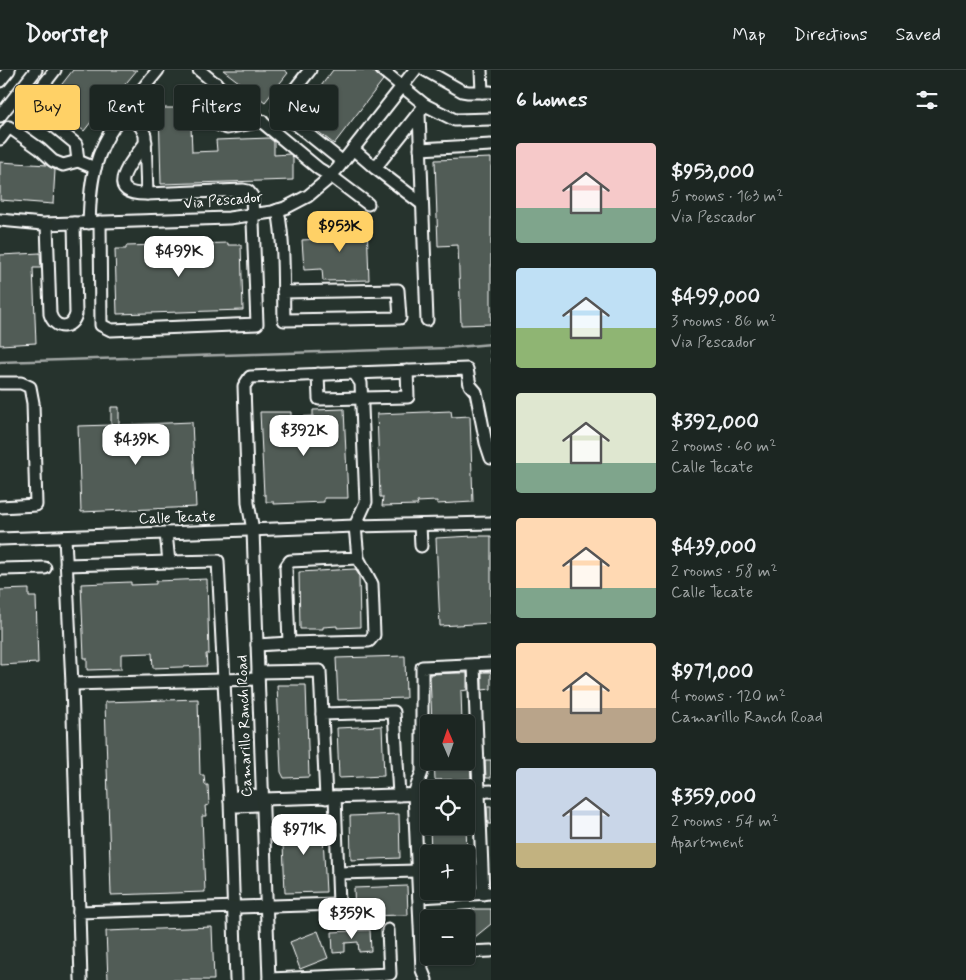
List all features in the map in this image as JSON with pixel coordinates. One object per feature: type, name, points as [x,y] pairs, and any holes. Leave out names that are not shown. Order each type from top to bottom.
[{"type":"street","points":[[0,80],[9,70]]},
{"type":"street","points":[[0,116],[36,70]]},
{"type":"street","points":[[55,70],[28,105],[76,144],[78,161]]},
{"type":"street","points":[[146,85],[158,70]]},
{"type":"street","points":[[200,70],[319,169],[368,204]]},
{"type":"street","points":[[310,70],[278,110],[343,162]]},
{"type":"street","points":[[382,70],[402,87],[422,110],[455,120],[491,119]]},
{"type":"street","name":"Via Pescador","points":[[0,220],[47,224],[254,216],[278,210],[308,196],[331,176],[415,70]]},
{"type":"street","points":[[425,70],[462,91],[487,92],[481,70]]},
{"type":"street","points":[[216,83],[215,118],[219,125],[227,128],[262,121]]},
{"type":"street","points":[[422,110],[420,149],[427,320]]},
{"type":"street","points":[[375,168],[422,110]]},
{"type":"street","points":[[0,139],[9,127],[40,149],[53,161],[64,165],[78,161],[95,168]]},
{"type":"street","points":[[112,130],[106,138],[95,168],[94,222],[101,325],[111,330],[257,324],[252,196],[248,191],[243,190],[128,193],[123,183],[124,174],[146,142]]},
{"type":"street","points":[[142,130],[146,142],[147,194]]},
{"type":"street","points":[[420,149],[491,145]]},
{"type":"street","points":[[353,149],[422,204]]},
{"type":"street","points":[[278,210],[282,230],[283,292],[284,320],[400,318],[398,290],[283,292]]},
{"type":"street","points":[[47,224],[50,314],[56,325],[63,326],[70,324],[76,314],[74,223]]},
{"type":"street","points":[[407,371],[408,397],[319,399],[318,374],[354,373],[407,371],[467,369],[470,385],[476,392],[486,443],[491,458]]},
{"type":"street","points":[[257,645],[370,641],[374,635],[372,584],[358,558],[355,526],[366,502],[361,383],[354,373]]},
{"type":"street","name":"Camarillo Ranch Road","points":[[269,980],[257,645],[252,530],[248,503],[244,386],[250,377],[318,374]]},
{"type":"street","points":[[0,383],[21,383],[30,387],[33,403],[36,505],[0,507]]},
{"type":"street","name":"Calle Tecate","points":[[0,539],[491,523]]},
{"type":"street","points":[[420,525],[421,546]]},
{"type":"street","points":[[166,533],[169,562]]},
{"type":"street","points":[[65,537],[72,684],[81,980]]},
{"type":"street","points":[[289,643],[286,567],[290,560],[358,558]]},
{"type":"street","points":[[66,565],[218,561],[230,801],[236,980]]},
{"type":"street","points":[[0,570],[45,568]]},
{"type":"street","points":[[420,910],[414,794],[422,772],[422,667],[491,664]]},
{"type":"street","points":[[419,897],[487,894],[485,791],[474,665]]},
{"type":"street","points":[[72,684],[224,680],[320,670],[322,714],[338,873],[339,904],[79,912]]},
{"type":"street","points":[[322,714],[394,712],[399,795]]},
{"type":"street","points":[[230,801],[238,806],[257,805],[263,799],[420,794]]},
{"type":"street","points":[[338,873],[418,870]]},
{"type":"street","points":[[269,980],[390,974],[388,930]]},
{"type":"street","points":[[475,952],[491,951]]},
{"type":"street","points":[[423,965],[422,970],[426,980]]},
{"type":"path","points":[[491,332],[489,334],[491,367]]},
{"type":"building","points":[[73,70],[137,70],[124,85],[90,85],[90,123],[84,131],[80,128],[80,85],[61,85]]},
{"type":"building","points":[[223,70],[284,70],[288,73],[278,85],[270,85],[270,96],[265,102],[260,98],[260,85],[243,85]]},
{"type":"building","points":[[333,70],[372,70],[383,80],[334,144],[316,130],[338,130],[338,85],[322,85]]},
{"type":"building","points":[[164,108],[174,108],[174,130],[191,130],[192,152],[217,151],[216,140],[269,138],[274,142],[274,155],[290,154],[293,157],[293,180],[161,184],[160,130],[164,130]]},
{"type":"building","points":[[491,158],[491,324],[461,325],[458,245],[438,246],[435,160]]},
{"type":"building","points":[[0,162],[47,165],[55,170],[53,204],[0,200]]},
{"type":"building","points":[[339,223],[367,223],[369,280],[323,281],[322,269],[304,270],[302,240],[321,239],[321,232],[339,231]]},
{"type":"building","points":[[228,243],[228,245],[241,245],[243,310],[117,314],[115,249],[126,249],[126,246]]},
{"type":"building","points":[[40,253],[41,268],[33,268],[36,343],[0,345],[0,255]]},
{"type":"building","points":[[111,407],[119,407],[119,425],[192,422],[196,507],[81,512],[78,426],[111,425]]},
{"type":"building","points":[[344,409],[348,498],[324,498],[324,502],[274,504],[274,502],[266,502],[266,495],[264,495],[260,412],[291,412],[291,417],[313,416],[313,410]]},
{"type":"building","points":[[451,411],[452,417],[470,416],[473,502],[437,504],[437,501],[417,502],[418,505],[382,506],[383,497],[380,497],[377,414]]},
{"type":"building","points":[[491,536],[491,623],[440,626],[436,538]]},
{"type":"building","points":[[355,569],[359,575],[360,627],[337,628],[337,626],[323,627],[323,629],[300,629],[299,572]]},
{"type":"building","points":[[207,579],[209,654],[206,654],[207,666],[153,668],[152,653],[121,654],[121,669],[87,670],[87,658],[84,658],[81,584],[131,582],[131,585],[156,584],[156,581]]},
{"type":"building","points":[[29,589],[29,597],[36,597],[38,663],[0,665],[0,590]]},
{"type":"building","points":[[405,656],[406,698],[338,700],[336,658]]},
{"type":"building","points":[[482,672],[491,672],[491,689],[482,690]]},
{"type":"building","points":[[467,673],[467,690],[461,691],[462,715],[432,715],[430,674]]},
{"type":"building","points":[[277,685],[306,685],[309,777],[284,778],[281,772]]},
{"type":"building","points":[[198,699],[200,775],[204,775],[205,785],[208,785],[209,805],[205,806],[206,816],[202,816],[205,892],[111,895],[105,702]]},
{"type":"building","points":[[382,726],[384,776],[339,778],[337,728]]},
{"type":"building","points":[[485,760],[491,760],[491,778],[486,778]]},
{"type":"building","points":[[434,770],[470,770],[471,779],[435,780]]},
{"type":"building","points":[[487,806],[491,806],[491,824],[488,824]]},
{"type":"building","points":[[399,814],[400,858],[351,860],[350,816]]},
{"type":"building","points":[[322,818],[326,892],[285,893],[282,819]]},
{"type":"building","points":[[430,835],[466,835],[467,845],[431,845]]},
{"type":"building","points":[[407,886],[408,915],[355,916],[354,888]]},
{"type":"building","points":[[491,909],[491,924],[475,937],[475,910],[464,910]]},
{"type":"building","points":[[212,927],[214,980],[108,980],[106,931]]},
{"type":"building","points":[[370,930],[371,951],[359,952],[358,942],[345,943],[345,952],[333,953],[332,932]]},
{"type":"building","points":[[318,931],[328,958],[300,969],[290,942]]},
{"type":"waterway","points":[[0,362],[447,348],[491,344]]}]
